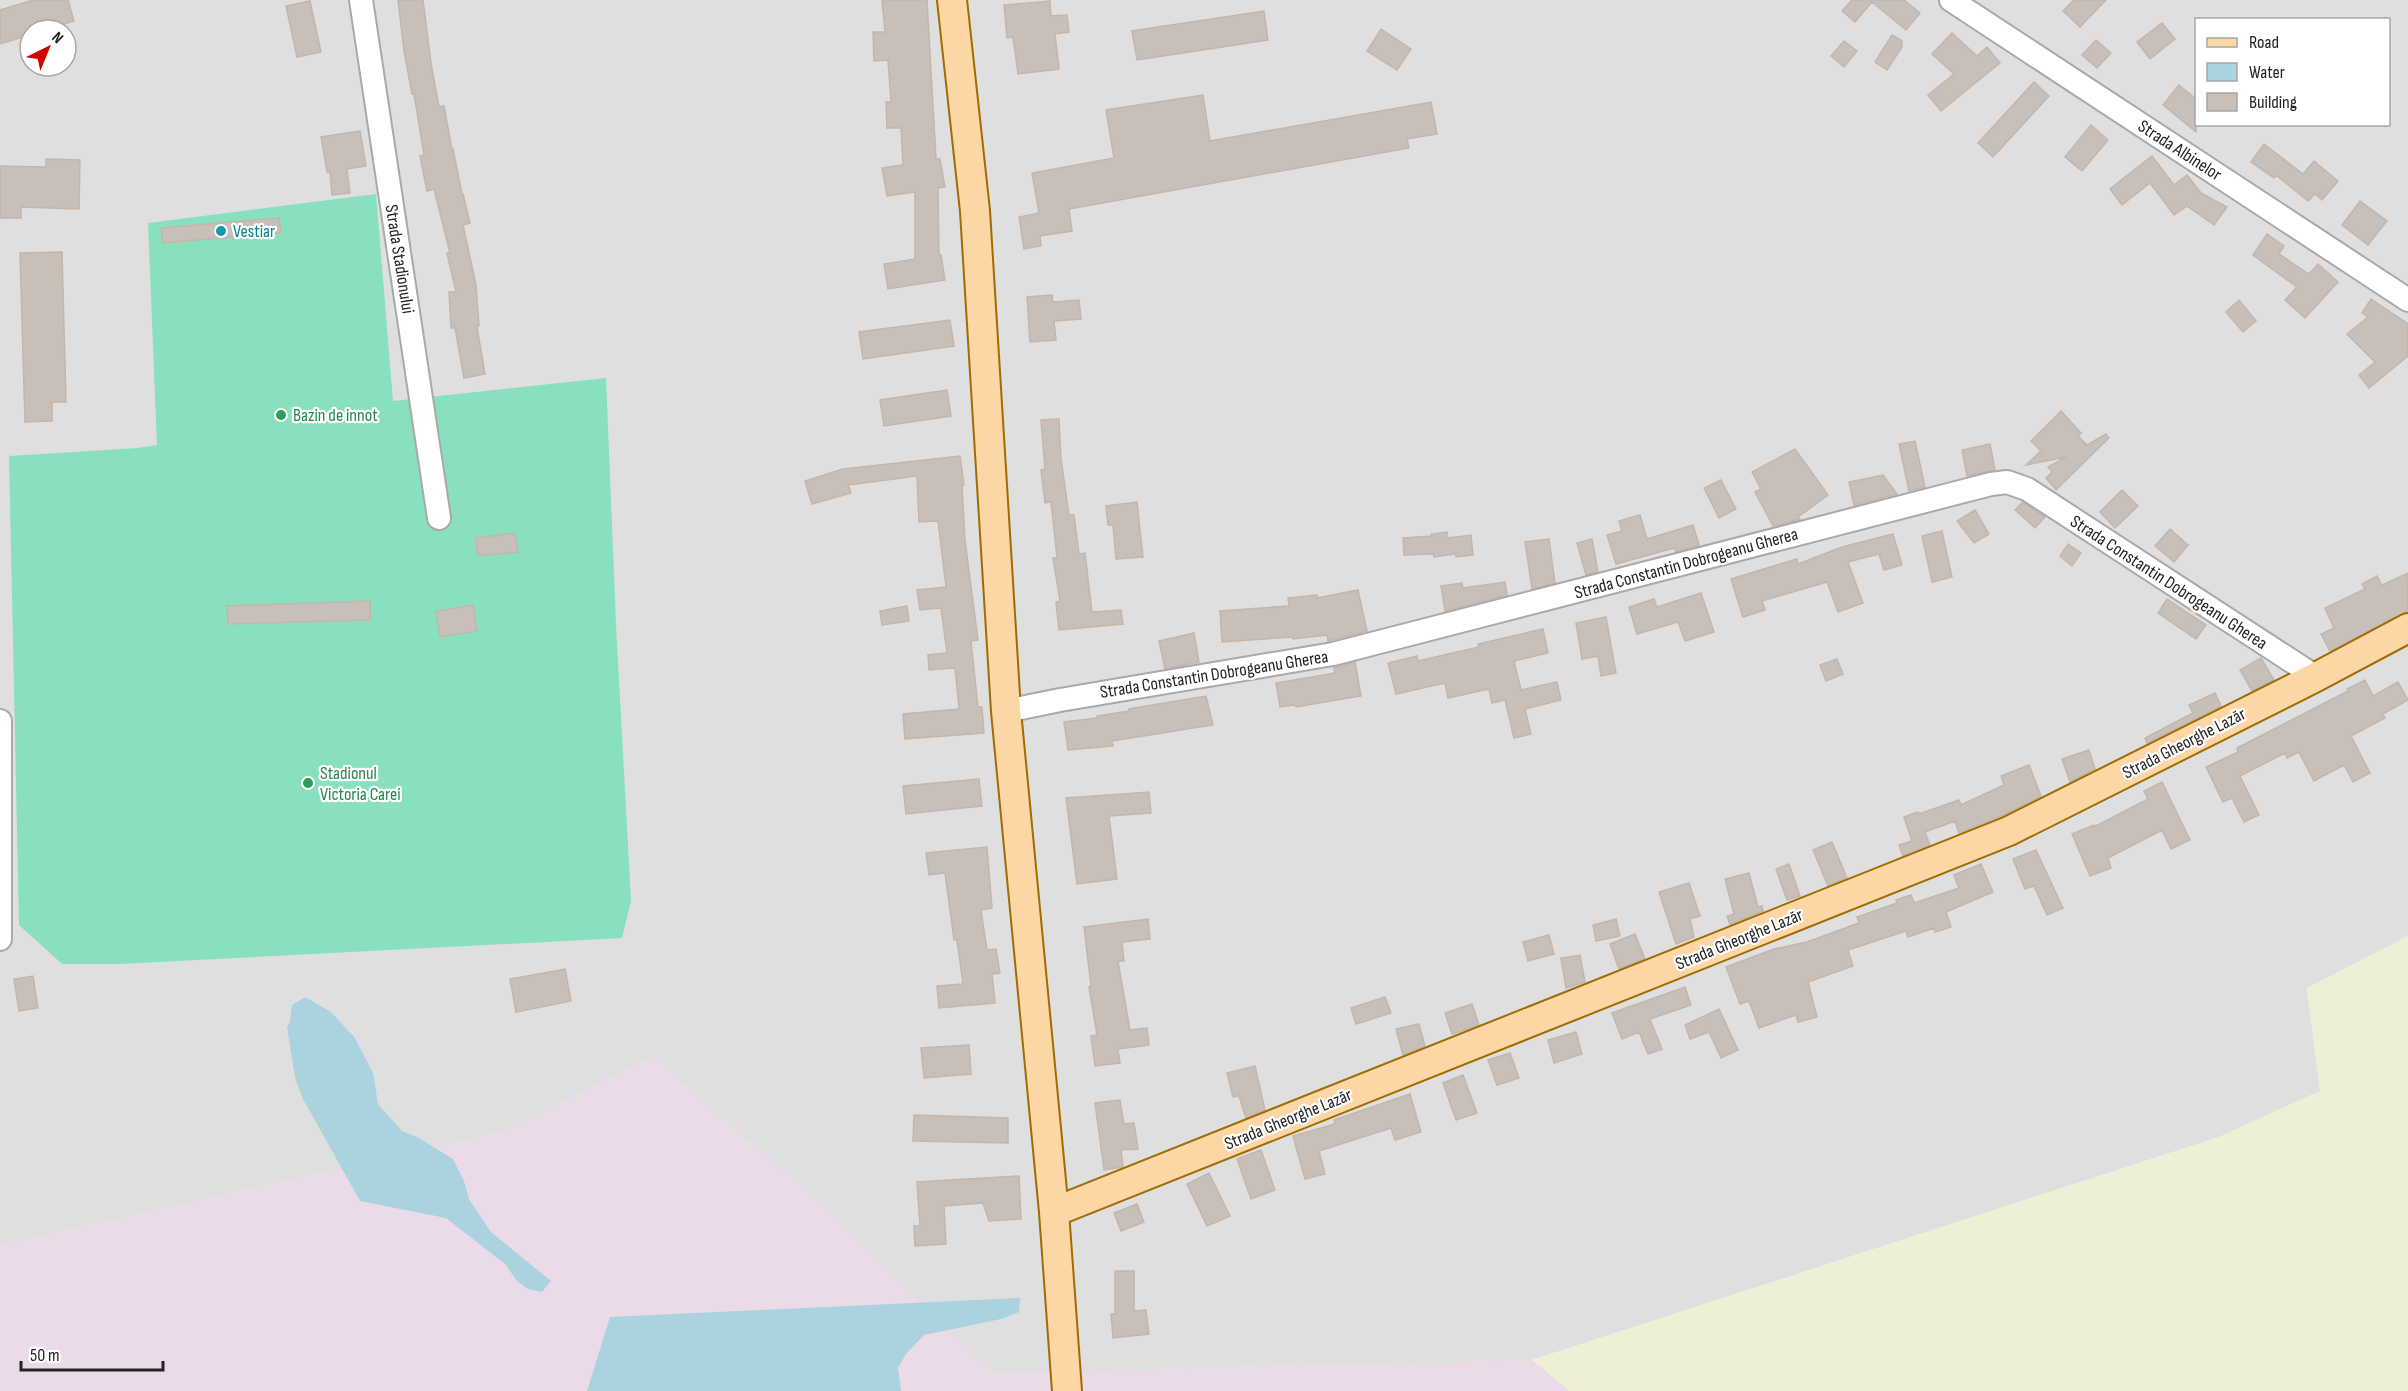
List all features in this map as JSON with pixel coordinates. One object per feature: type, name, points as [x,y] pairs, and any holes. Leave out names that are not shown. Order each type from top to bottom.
[{"type":"main road","points":[[952,0],[975,211],[1006,711],[1053,1212],[1067,1391]]},
{"type":"main road","name":"Strada Gheorghe Lazăr","points":[[1053,1212],[2010,831],[2316,677],[2408,628]]},
{"type":"street","name":"Strada Stadionului","points":[[361,0],[439,518]]},
{"type":"street","name":"Strada Albinelor","points":[[1951,0],[2408,300]]},
{"type":"street","name":"Strada Constantin Dobrogeanu Gherea","points":[[1006,711],[1333,654],[1968,490],[2007,482],[2027,489],[2316,677]]},
{"type":"street","points":[[0,721],[0,938]]},
{"type":"shaded area","points":[[0,0],[2408,0],[2408,936],[2307,989],[2320,1091],[2219,1137],[1532,1360],[994,1374],[821,1205],[652,1057],[509,1131],[0,1246]]},
{"type":"shaded area","points":[[652,1057],[821,1205],[994,1374],[1532,1360],[1570,1391],[0,1391],[0,1246],[509,1131]]},
{"type":"green space","points":[[376,194],[393,401],[606,378],[631,901],[622,938],[120,964],[62,964],[19,925],[9,456],[157,445],[148,223]]},
{"type":"green space","points":[[2408,936],[2408,1391],[1570,1391],[1532,1360],[2219,1137],[2320,1091],[2307,988]]},
{"type":"water","points":[[305,997],[331,1012],[355,1038],[373,1073],[378,1104],[402,1131],[419,1138],[453,1159],[464,1181],[469,1199],[491,1232],[551,1281],[542,1292],[528,1289],[517,1281],[505,1264],[446,1218],[360,1201],[303,1099],[295,1078],[287,1027],[292,1005]]},
{"type":"water","points":[[1020,1298],[1019,1312],[1001,1319],[924,1335],[906,1354],[898,1368],[901,1391],[587,1391],[610,1317]]},
{"type":"building","points":[[33,0],[68,0],[73,18],[18,18],[18,39],[0,44],[0,10]]},
{"type":"building","points":[[398,0],[423,0],[439,107],[444,106],[470,223],[463,225],[476,285],[479,326],[477,327],[485,374],[464,378],[455,328],[451,328],[449,292],[456,292],[447,253],[450,253],[434,189],[427,191],[420,156],[424,155],[404,51]]},
{"type":"building","points":[[882,0],[927,0],[936,159],[940,159],[945,187],[938,188],[939,256],[941,255],[945,280],[888,289],[884,264],[915,259],[915,192],[887,196],[882,168],[903,165],[901,128],[887,128],[886,102],[891,102],[888,60],[874,61],[873,32],[885,32]]},
{"type":"building","points":[[1852,0],[1904,0],[1920,13],[1906,30],[1872,2],[1855,22],[1842,11]]},
{"type":"building","points":[[2074,0],[2106,0],[2080,27],[2063,11]]},
{"type":"building","points":[[310,1],[321,52],[297,57],[286,6]]},
{"type":"building","points":[[1050,1],[1051,16],[1067,15],[1069,32],[1055,34],[1059,69],[1018,74],[1013,37],[1007,38],[1004,5]]},
{"type":"building","points":[[1264,11],[1268,40],[1137,60],[1132,31]]},
{"type":"building","points":[[2162,23],[2175,39],[2150,59],[2137,42]]},
{"type":"building","points":[[1381,29],[1411,49],[1397,70],[1367,51]]},
{"type":"building","points":[[1952,33],[1977,56],[1987,47],[2000,63],[1941,111],[1928,95],[1954,74],[1932,54]]},
{"type":"building","points":[[1892,35],[1902,41],[1902,47],[1887,70],[1875,62]]},
{"type":"building","points":[[2096,40],[2111,53],[2097,68],[2082,55]]},
{"type":"building","points":[[1844,41],[1857,51],[1844,67],[1831,56]]},
{"type":"building","points":[[2034,82],[2049,96],[1993,157],[1978,143]]},
{"type":"building","points":[[2179,85],[2195,98],[2196,132],[2163,105]]},
{"type":"building","points":[[1203,95],[1210,141],[1431,102],[1437,134],[1407,139],[1409,148],[1069,209],[1072,231],[1040,236],[1041,246],[1024,249],[1019,217],[1039,213],[1032,173],[1114,158],[1106,110]]},
{"type":"building","points":[[2091,125],[2108,140],[2082,171],[2065,157]]},
{"type":"building","points":[[360,131],[366,166],[347,169],[350,193],[332,195],[330,172],[327,172],[321,137]]},
{"type":"building","points":[[2264,144],[2303,174],[2314,161],[2338,181],[2322,200],[2315,194],[2308,201],[2276,175],[2274,178],[2251,162]]},
{"type":"building","points":[[2152,156],[2174,185],[2187,175],[2201,193],[2227,207],[2214,225],[2187,206],[2174,215],[2150,183],[2122,205],[2110,189]]},
{"type":"building","points":[[46,159],[80,160],[79,209],[21,207],[21,218],[0,218],[0,166],[46,167]]},
{"type":"building","points":[[2360,201],[2387,221],[2368,245],[2342,225]]},
{"type":"building","name":"Vestiar","points":[[279,218],[281,233],[163,243],[161,228]]},
{"type":"building","points":[[2267,234],[2284,246],[2279,254],[2309,274],[2318,264],[2338,282],[2305,318],[2285,300],[2297,287],[2253,255]]},
{"type":"building","points":[[62,252],[66,402],[52,402],[52,421],[25,422],[20,253]]},
{"type":"building","points":[[1052,295],[1053,302],[1079,300],[1081,319],[1054,321],[1056,340],[1030,342],[1027,297]]},
{"type":"building","points":[[2371,299],[2408,324],[2408,356],[2369,388],[2359,375],[2375,362],[2347,334],[2368,317],[2362,313]]},
{"type":"building","points":[[2239,300],[2256,321],[2243,332],[2226,312]]},
{"type":"building","points":[[950,320],[954,346],[863,359],[859,332]]},
{"type":"building","points":[[947,390],[951,416],[884,426],[880,400]]},
{"type":"building","points":[[2061,411],[2081,433],[2078,436],[2087,445],[2106,434],[2109,438],[2056,490],[2046,478],[2052,472],[2048,467],[2066,457],[2026,465],[2041,451],[2031,441]]},
{"type":"building","points":[[1059,419],[1061,459],[1069,515],[1074,515],[1079,554],[1085,553],[1092,612],[1121,610],[1123,624],[1059,630],[1056,602],[1060,601],[1053,558],[1057,558],[1051,502],[1045,503],[1041,470],[1045,469],[1041,420]]},
{"type":"building","points":[[1915,441],[1925,487],[1909,491],[1899,444]]},
{"type":"building","points":[[1990,444],[1995,470],[1967,476],[1962,450]]},
{"type":"building","points":[[1795,449],[1828,495],[1798,517],[1800,519],[1773,526],[1755,492],[1761,489],[1752,472]]},
{"type":"building","points":[[960,456],[964,485],[962,485],[965,540],[978,640],[971,641],[978,707],[982,707],[984,733],[905,739],[903,714],[959,709],[955,668],[929,670],[928,655],[947,653],[941,608],[920,610],[917,590],[946,587],[938,521],[919,522],[917,476],[848,485],[851,493],[812,504],[805,481],[843,469]]},
{"type":"building","points":[[1883,475],[1897,494],[1854,505],[1849,482]]},
{"type":"building","points":[[1721,480],[1736,509],[1719,518],[1704,488]]},
{"type":"building","points":[[2122,490],[2138,506],[2115,528],[2100,512]]},
{"type":"building","points":[[1137,502],[1143,557],[1116,559],[1113,525],[1108,525],[1106,506]]},
{"type":"building","points":[[2023,502],[2045,517],[2035,528],[2015,510]]},
{"type":"building","points":[[1975,510],[1989,534],[1974,543],[1957,521]]},
{"type":"building","points":[[1640,515],[1647,539],[1693,525],[1699,545],[1676,552],[1674,548],[1616,564],[1607,535],[1622,531],[1619,521]]},
{"type":"building","points":[[2170,529],[2188,545],[2174,562],[2155,546]]},
{"type":"building","points":[[1942,531],[1952,577],[1932,582],[1922,536]]},
{"type":"building","points":[[1447,532],[1448,538],[1471,535],[1473,555],[1456,557],[1456,554],[1434,557],[1434,554],[1404,555],[1403,538],[1432,536],[1431,534]]},
{"type":"building","points":[[515,533],[518,552],[478,556],[475,538]]},
{"type":"building","points":[[1893,534],[1902,565],[1884,570],[1879,554],[1848,562],[1863,603],[1838,612],[1827,582],[1762,601],[1765,610],[1743,617],[1731,579],[1797,559],[1798,564],[1842,547]]},
{"type":"building","points":[[1549,539],[1555,583],[1532,589],[1525,542]]},
{"type":"building","points":[[1592,539],[1598,572],[1586,575],[1577,543]]},
{"type":"building","points":[[2068,544],[2081,553],[2072,566],[2060,556]]},
{"type":"building","points":[[2408,573],[2408,611],[2330,651],[2321,634],[2334,628],[2325,608],[2365,589],[2362,584],[2377,576],[2382,585]]},
{"type":"building","points":[[1505,582],[1507,595],[1445,611],[1441,586],[1462,583],[1463,588]]},
{"type":"building","points":[[1358,590],[1367,631],[1328,641],[1327,635],[1222,642],[1220,611],[1289,606],[1288,598],[1317,595],[1317,598]]},
{"type":"building","points":[[1701,593],[1714,632],[1685,641],[1678,622],[1637,634],[1629,607],[1654,599],[1657,607]]},
{"type":"building","points":[[2167,599],[2206,625],[2196,639],[2158,613]]},
{"type":"building","points":[[370,601],[370,620],[228,624],[227,606]]},
{"type":"building","points":[[473,605],[477,631],[440,637],[436,611]]},
{"type":"building","points":[[907,606],[909,621],[882,625],[880,611]]},
{"type":"building","points":[[1606,617],[1616,673],[1601,676],[1598,656],[1582,659],[1576,623]]},
{"type":"building","points":[[1543,629],[1548,653],[1514,661],[1521,690],[1557,682],[1561,700],[1525,709],[1531,734],[1514,738],[1505,700],[1492,703],[1489,689],[1448,698],[1445,683],[1396,694],[1388,663],[1417,656],[1418,661]]},
{"type":"building","points":[[1194,633],[1199,662],[1165,669],[1159,641]]},
{"type":"building","points":[[2261,658],[2274,680],[2252,691],[2240,670]]},
{"type":"building","points":[[1837,659],[1843,674],[1826,681],[1820,665]]},
{"type":"building","points":[[1355,662],[1361,696],[1296,707],[1295,705],[1280,707],[1276,683],[1335,673],[1334,668]]},
{"type":"building","points":[[2365,680],[2373,696],[2398,682],[2408,700],[2383,714],[2385,718],[2351,736],[2370,773],[2353,782],[2344,765],[2314,781],[2299,752],[2287,758],[2285,753],[2240,776],[2259,815],[2244,822],[2232,798],[2223,802],[2206,767],[2238,752],[2237,748]]},
{"type":"building","points":[[2215,693],[2221,706],[2147,743],[2145,738],[2193,713],[2189,705]]},
{"type":"building","points":[[1206,696],[1213,725],[1112,741],[1113,746],[1068,750],[1064,722],[1097,718],[1097,716],[1129,711],[1129,709]]},
{"type":"building","points":[[2089,750],[2095,769],[2070,782],[2062,759]]},
{"type":"building","points":[[2029,765],[2041,796],[2002,816],[1959,833],[1955,821],[1925,832],[1930,845],[1903,856],[1899,845],[1912,841],[1904,817],[1959,800],[1961,805],[2004,785],[2001,776]]},
{"type":"building","points":[[979,779],[982,806],[906,814],[903,786]]},
{"type":"building","points":[[2162,782],[2190,840],[2171,849],[2162,830],[2108,858],[2111,868],[2090,876],[2072,834],[2094,825],[2094,827],[2148,799],[2144,791]]},
{"type":"building","points":[[1149,792],[1151,813],[1109,816],[1117,879],[1077,884],[1066,798]]},
{"type":"building","points":[[1832,842],[1847,878],[1828,886],[1813,850]]},
{"type":"building","points":[[987,847],[992,908],[981,910],[987,950],[996,949],[1000,973],[992,974],[995,1003],[939,1008],[937,986],[963,984],[957,940],[954,940],[945,873],[929,875],[926,853]]},
{"type":"building","points":[[2036,850],[2063,908],[2047,915],[2034,886],[2025,889],[2013,859]]},
{"type":"building","points":[[1789,864],[1800,896],[1787,900],[1776,869]]},
{"type":"building","points":[[1981,864],[1993,892],[1946,912],[1951,927],[1935,932],[1934,928],[1908,937],[1906,931],[1848,950],[1853,966],[1808,982],[1817,1017],[1798,1022],[1796,1015],[1759,1028],[1749,1001],[1740,1004],[1726,967],[1774,949],[1807,942],[1859,923],[1857,917],[1897,903],[1896,900],[1911,895],[1914,903],[1959,888],[1954,875]]},
{"type":"building","points":[[1749,873],[1758,907],[1762,906],[1763,911],[1730,925],[1727,916],[1734,914],[1725,879]]},
{"type":"building","points":[[1689,883],[1700,916],[1690,919],[1694,937],[1676,944],[1659,892]]},
{"type":"building","points":[[1148,919],[1150,939],[1122,942],[1124,961],[1118,961],[1130,1030],[1147,1028],[1149,1045],[1118,1049],[1120,1063],[1095,1066],[1091,1036],[1097,1035],[1089,987],[1091,986],[1084,927]]},
{"type":"building","points":[[1616,919],[1620,936],[1596,941],[1593,925]]},
{"type":"building","points":[[1635,934],[1645,959],[1619,969],[1610,944]]},
{"type":"building","points":[[1549,935],[1554,954],[1528,961],[1523,942]]},
{"type":"building","points":[[1580,955],[1585,982],[1566,988],[1561,958]]},
{"type":"building","points":[[565,969],[571,1001],[516,1012],[510,979]]},
{"type":"building","points":[[33,976],[38,1008],[19,1011],[14,979]]},
{"type":"building","points":[[1685,987],[1691,1005],[1650,1019],[1662,1049],[1648,1054],[1639,1032],[1622,1039],[1612,1013]]},
{"type":"building","points":[[1385,997],[1391,1013],[1356,1024],[1351,1008]]},
{"type":"building","points":[[1472,1004],[1479,1025],[1452,1034],[1445,1013]]},
{"type":"building","points":[[1719,1009],[1738,1050],[1721,1058],[1709,1032],[1690,1039],[1685,1025]]},
{"type":"building","points":[[1419,1024],[1425,1046],[1403,1055],[1396,1029]]},
{"type":"building","points":[[1576,1032],[1582,1054],[1554,1063],[1548,1040]]},
{"type":"building","points":[[969,1045],[971,1074],[924,1078],[921,1048]]},
{"type":"building","points":[[1510,1053],[1519,1078],[1497,1085],[1488,1060]]},
{"type":"building","points":[[1255,1066],[1265,1110],[1246,1118],[1239,1096],[1233,1097],[1227,1073]]},
{"type":"building","points":[[1463,1075],[1477,1113],[1456,1120],[1443,1083]]},
{"type":"building","points":[[1410,1094],[1421,1132],[1395,1140],[1391,1128],[1319,1151],[1325,1174],[1305,1179],[1293,1136],[1335,1124],[1334,1120]]},
{"type":"building","points":[[1120,1100],[1124,1124],[1134,1123],[1138,1149],[1121,1150],[1123,1167],[1104,1170],[1095,1103]]},
{"type":"building","points":[[914,1115],[1008,1118],[1008,1143],[913,1141]]},
{"type":"building","points":[[1261,1150],[1275,1190],[1251,1199],[1237,1159]]},
{"type":"building","points":[[1209,1173],[1230,1216],[1207,1226],[1187,1184]]},
{"type":"building","points":[[1019,1176],[1021,1219],[989,1221],[983,1203],[944,1206],[946,1244],[915,1246],[914,1226],[920,1226],[917,1182]]},
{"type":"building","points":[[1137,1204],[1144,1222],[1121,1231],[1114,1213]]},
{"type":"building","points":[[1115,1271],[1134,1271],[1134,1311],[1146,1310],[1149,1334],[1113,1338],[1111,1314],[1115,1314]]},
{"type":"place","name":"Vestiar","points":[[221,231]]},
{"type":"place","name":"Bazin de innot","points":[[281,415]]},
{"type":"place","name":"Stadionul Victoria Carei","points":[[308,783]]}]
